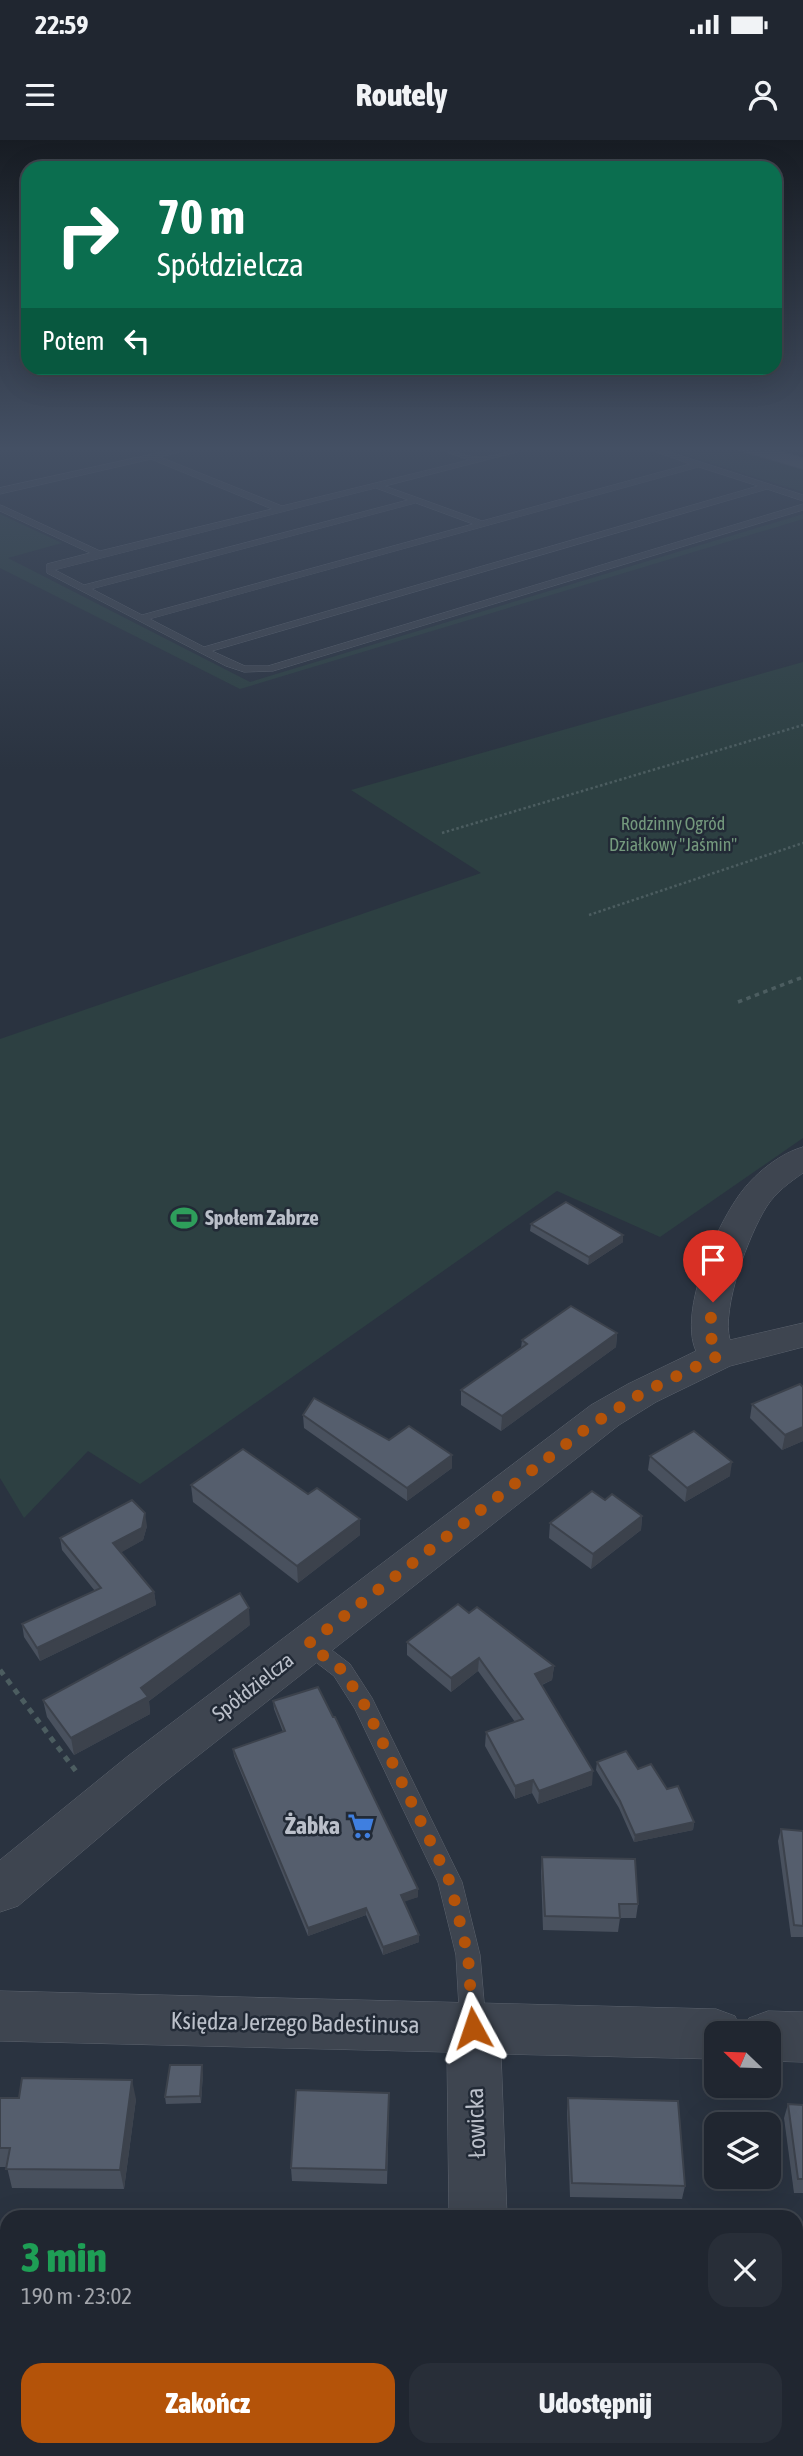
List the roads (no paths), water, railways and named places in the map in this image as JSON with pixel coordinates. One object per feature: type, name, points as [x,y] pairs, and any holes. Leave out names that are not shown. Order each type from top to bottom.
[{"type":"street","points":[[718,1356],[712,1345],[709,1317],[736,1235],[752,1201],[780,1174],[803,1157]]},
{"type":"street","name":"Spółdzielcza","points":[[0,1890],[103,1805],[308,1644],[605,1415],[642,1393],[718,1356],[803,1335]]},
{"type":"street","name":"Księdza Jerzego Badestinusa","points":[[0,2016],[704,2034]]},
{"type":"street","name":"Łowicka","points":[[473,2028],[478,2210]]},
{"type":"street","points":[[781,2036],[803,2037]]},
{"type":"lane","points":[[99,554],[50,566],[50,570],[244,669],[269,669],[650,554]]},
{"type":"lane","points":[[83,588],[212,554]]},
{"type":"lane","points":[[142,618],[373,554]]},
{"type":"lane","points":[[204,650],[534,554]]},
{"type":"lane","points":[[308,1644],[342,1670],[364,1704],[450,1882],[468,1955],[473,2028]]},
{"type":"place","name":"Społem Zabrze","points":[[184,1218]]},
{"type":"place","name":"Żabka","points":[[361,1826]]},
{"type":"park label","name":"Rodzinny Ogród Działkowy \"Jaśmin\"","points":[[673,834]]}]
